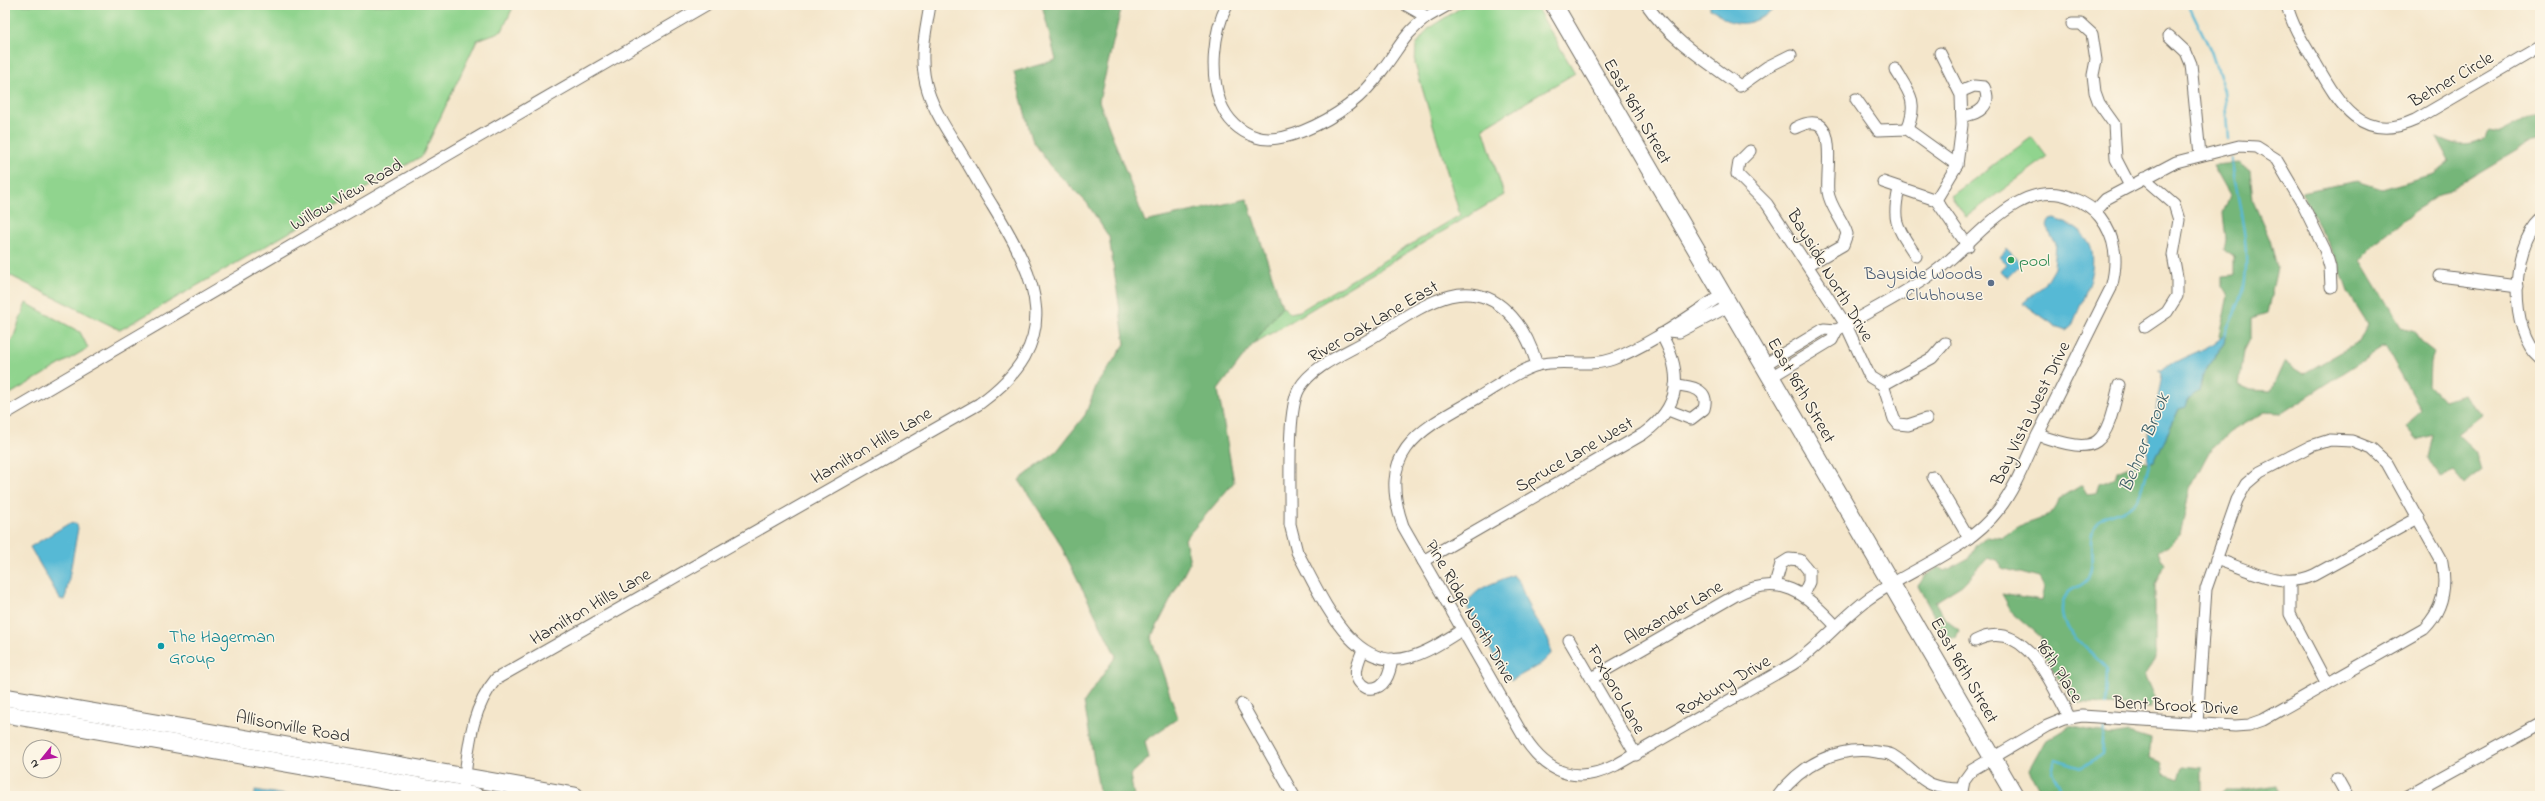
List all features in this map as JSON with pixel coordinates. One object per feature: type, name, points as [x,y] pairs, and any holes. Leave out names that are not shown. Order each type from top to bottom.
[{"type":"main road","name":"East 96th Street","points":[[1557,6],[1725,301],[2015,796]]},
{"type":"main road","name":"Allisonville Road","points":[[5,697],[568,795]]},
{"type":"main road","name":"Allisonville Road","points":[[5,714],[468,795]]},
{"type":"street","name":"Willow View Road","points":[[5,414],[706,5]]},
{"type":"street","name":"Hamilton Hills Lane","points":[[468,795],[464,776],[475,714],[489,688],[496,679],[979,404],[1000,388],[1020,363],[1029,347],[1034,329],[1036,305],[1033,286],[1028,269],[1005,226],[944,126],[928,91],[922,59],[930,5]]},
{"type":"street","points":[[1227,5],[1222,20],[1214,62],[1216,91],[1228,118],[1239,130],[1269,139],[1287,137],[1306,130],[1346,108],[1374,82],[1405,35],[1427,17],[1448,5]]},
{"type":"street","points":[[1406,5],[1427,17]]},
{"type":"street","points":[[1647,5],[1659,23],[1686,48],[1740,86],[1767,67],[1791,55]]},
{"type":"street","name":"Behner Circle","points":[[2287,5],[2294,27],[2336,99],[2351,115],[2376,125],[2398,126],[2415,120],[2540,47]]},
{"type":"street","points":[[2072,24],[2083,26],[2092,36],[2096,60],[2093,75],[2095,92],[2099,103],[2114,124],[2116,159],[2130,186]]},
{"type":"street","points":[[2169,36],[2186,52],[2191,64],[2200,156]]},
{"type":"street","points":[[1936,200],[1957,165],[1962,116],[1960,92],[1940,53]]},
{"type":"street","points":[[1895,69],[1912,99],[1913,113],[1907,129]]},
{"type":"street","points":[[1960,92],[1979,85],[1984,87],[1987,95],[1985,106],[1981,111],[1975,114],[1962,116]]},
{"type":"street","points":[[1856,99],[1878,130],[1907,129],[1957,165]]},
{"type":"street","points":[[1795,128],[1805,124],[1814,124],[1822,129],[1826,136],[1830,153],[1827,192],[1847,234],[1843,245],[1808,265]]},
{"type":"street","points":[[1767,371],[1832,340],[1841,328],[1929,276],[1968,246],[2009,207],[2033,196],[2046,194],[2066,196],[2095,211],[2106,200],[2144,178],[2176,162],[2248,146],[2265,151],[2276,159],[2303,205],[2325,250],[2330,267],[2331,287]]},
{"type":"street","name":"Bayside North Drive","points":[[1750,151],[1737,166],[1737,174],[1739,179],[1767,204],[1808,265],[1841,328],[1870,377],[1883,385],[1898,424],[1908,425],[1926,420]]},
{"type":"street","points":[[2144,178],[2174,204],[2179,220],[2173,255],[2177,278],[2177,296],[2168,312],[2145,327]]},
{"type":"street","points":[[1883,182],[1936,200],[1968,246]]},
{"type":"street","points":[[1900,189],[1895,217],[1897,224],[1916,256]]},
{"type":"street","name":"Bay Vista West Drive","points":[[1892,584],[1969,538],[1987,523],[2001,507],[2038,435],[2113,280],[2115,247],[2109,231],[2095,211]]},
{"type":"street","points":[[2540,220],[2525,242],[2518,286],[2517,304],[2521,329],[2530,346],[2540,357]]},
{"type":"street","points":[[2440,276],[2518,286]]},
{"type":"street","name":"River Oak Lane East","points":[[1363,650],[1342,630],[1297,552],[1293,539],[1290,524],[1293,418],[1295,399],[1308,377],[1328,363],[1434,301],[1465,293],[1499,303],[1510,313],[1522,330],[1533,351],[1537,365]]},
{"type":"street","points":[[1537,365],[1587,363],[1612,360],[1664,333],[1679,332],[1725,301]]},
{"type":"street","name":"Spruce Lane West","points":[[1422,561],[1643,434],[1662,419],[1668,410],[1676,385],[1676,374],[1672,356],[1664,333]]},
{"type":"street","points":[[1883,385],[1932,358],[1945,343]]},
{"type":"street","name":"Pine Ridge North Drive","points":[[1537,365],[1420,431],[1406,447],[1397,467],[1396,503],[1403,526],[1422,561],[1525,739],[1536,755],[1552,768]]},
{"type":"street","points":[[1668,410],[1691,419],[1704,409],[1705,398],[1700,390],[1690,386],[1676,385]]},
{"type":"street","points":[[2038,435],[2072,446],[2086,445],[2100,439],[2107,432],[2119,385]]},
{"type":"street","points":[[2197,724],[2205,595],[2216,559],[2237,500],[2246,484],[2256,475],[2322,442],[2342,440],[2363,445],[2372,449],[2387,463],[2418,518],[2314,575],[2290,581],[2275,579],[2216,559]]},
{"type":"street","points":[[1933,477],[1969,538]]},
{"type":"street","name":"Bent Brook Drive","points":[[1961,793],[1964,781],[1972,770],[2047,726],[2070,718],[2082,716],[2235,726],[2253,724],[2420,631],[2437,612],[2444,596],[2445,575],[2442,562],[2418,518]]},
{"type":"street","points":[[1775,585],[1781,564],[1789,559],[1800,560],[1809,571],[1809,582],[1803,595]]},
{"type":"street","points":[[2290,581],[2290,614],[2327,684]]},
{"type":"street","name":"Roxbury Drive","points":[[1552,768],[1565,773],[1593,775],[1606,771],[1636,755],[1793,664],[1804,656],[1851,612],[1892,584]]},
{"type":"street","name":"Alexander Lane","points":[[1592,678],[1736,595],[1755,586],[1775,585],[1788,588],[1803,595],[1836,626]]},
{"type":"street","points":[[1392,659],[1386,681],[1378,688],[1367,688],[1359,682],[1356,672],[1363,650],[1381,658],[1392,659],[1410,657],[1425,651],[1462,630]]},
{"type":"street","name":"96th Place","points":[[1976,641],[1997,636],[2010,638],[2023,645],[2032,654],[2070,718]]},
{"type":"street","name":"Foxboro Lane","points":[[1569,640],[1636,755]]},
{"type":"street","points":[[1242,704],[1294,796]]},
{"type":"street","points":[[2408,796],[2540,722]]},
{"type":"street","points":[[1778,796],[1797,775],[1820,760],[1841,753],[1869,751],[1891,754],[1930,785],[1961,793]]},
{"type":"street","points":[[2337,778],[2347,796]]},
{"type":"green space","points":[[5,5],[483,5],[490,8],[493,5],[514,5],[502,31],[477,40],[422,156],[120,330],[5,273]]},
{"type":"green space","points":[[1042,5],[1122,5],[1099,101],[1145,222],[1247,199],[1282,306],[1218,390],[1234,482],[1185,539],[1190,562],[1151,638],[1178,718],[1145,741],[1149,758],[1130,775],[1134,796],[1100,796],[1084,702],[1116,656],[1057,538],[1019,480],[1057,451],[1085,415],[1097,384],[1125,344],[1109,237],[1087,203],[1050,166],[1032,139],[1014,72],[1056,60]]},
{"type":"green space","points":[[1465,5],[1535,5],[1575,73],[1483,128],[1504,195],[1253,344],[1282,306],[1290,313],[1300,311],[1460,215],[1415,64],[1416,45],[1429,28]]},
{"type":"green space","points":[[2540,112],[2540,136],[2414,211],[2372,246],[2361,260],[2401,327],[2415,331],[2421,342],[2434,352],[2430,363],[2429,385],[2443,400],[2463,394],[2482,415],[2458,434],[2475,450],[2481,470],[2465,485],[2453,471],[2440,477],[2428,458],[2433,435],[2417,440],[2407,428],[2421,409],[2385,346],[2282,413],[2264,412],[2230,432],[2209,452],[2190,488],[2180,535],[2170,545],[2158,551],[2164,565],[2155,584],[2155,659],[2145,674],[2155,697],[2151,707],[2074,702],[2042,653],[2041,637],[2012,612],[2002,594],[2041,601],[2044,587],[2039,578],[2002,568],[1998,562],[1988,558],[1962,585],[1935,602],[1945,619],[1959,630],[1956,639],[1945,636],[1918,586],[1926,575],[1939,567],[1944,571],[1969,558],[1976,545],[1987,536],[2002,538],[2020,526],[2044,517],[2053,510],[2059,499],[2082,485],[2087,494],[2096,493],[2099,484],[2115,478],[2117,471],[2141,461],[2150,464],[2154,462],[2179,409],[2193,396],[2201,385],[2202,376],[2224,343],[2219,336],[2228,296],[2222,287],[2222,276],[2234,275],[2234,257],[2224,250],[2226,240],[2223,213],[2230,195],[2213,165],[2239,163],[2250,170],[2253,201],[2270,240],[2277,268],[2267,313],[2251,318],[2251,337],[2244,351],[2239,385],[2251,390],[2271,391],[2284,362],[2303,374],[2359,342],[2368,324],[2348,292],[2337,260],[2301,192],[2357,181],[2382,189],[2434,174],[2450,161],[2437,137],[2461,145],[2472,144],[2485,139],[2488,131],[2500,133]]},
{"type":"green space","points":[[2032,137],[2047,157],[1966,217],[1951,196]]},
{"type":"green space","points":[[26,303],[80,332],[88,348],[5,397],[5,345],[13,339]]},
{"type":"green space","points":[[2070,726],[2111,735],[2129,732],[2151,739],[2149,758],[2161,762],[2164,774],[2178,779],[2182,766],[2202,768],[2202,796],[2043,796],[2029,770],[2045,741]]},
{"type":"green space","points":[[2278,785],[2280,796],[2220,796],[2226,790],[2246,790]]},
{"type":"water","points":[[1710,5],[1779,5],[1761,18],[1747,23],[1740,23],[1732,22],[1723,18],[1710,9]]},
{"type":"water","points":[[2054,219],[2073,227],[2085,237],[2091,249],[2093,263],[2085,294],[2072,326],[2066,331],[2058,328],[2023,303],[2043,286],[2054,267],[2056,245],[2046,226],[2050,220]]},
{"type":"water","name":"pool","points":[[2007,249],[2021,264],[2007,278],[2000,271],[2007,264],[2000,257]]},
{"type":"water","points":[[2226,332],[2224,343],[2202,376],[2199,392],[2188,400],[2186,407],[2179,409],[2154,462],[2148,463],[2147,448],[2150,440],[2148,432],[2155,416],[2162,374],[2159,371],[2162,371],[2169,365],[2205,348],[2221,338]]},
{"type":"water","points":[[76,523],[78,528],[64,600],[60,599],[30,547],[68,524]]},
{"type":"water","points":[[1513,575],[1519,582],[1530,610],[1549,641],[1551,654],[1541,664],[1512,680],[1505,676],[1468,609],[1472,596],[1478,591]]},
{"type":"water","points":[[255,790],[292,796],[255,796]]},
{"type":"waterway","name":"Behner Brook","points":[[2189,5],[2211,51],[2224,91],[2228,139]]},
{"type":"waterway","name":"Behner Brook","points":[[2225,335],[2242,294],[2246,265],[2246,250],[2242,219],[2231,158]]},
{"type":"waterway","name":"Behner Brook","points":[[2106,704],[2107,669],[2067,628],[2062,615],[2062,605],[2069,592],[2082,585],[2088,578],[2092,564],[2091,536],[2096,524],[2105,516],[2126,509],[2135,502],[2142,489],[2150,462]]},
{"type":"waterway","name":"Behner Brook","points":[[2065,796],[2052,772],[2055,759],[2082,767],[2102,755],[2104,728]]},
{"type":"place","name":"pool","points":[[2011,260]]},
{"type":"place","name":"Bayside Woods Clubhouse","points":[[1991,283]]},
{"type":"place","name":"The Hagerman Group","points":[[161,646]]}]
